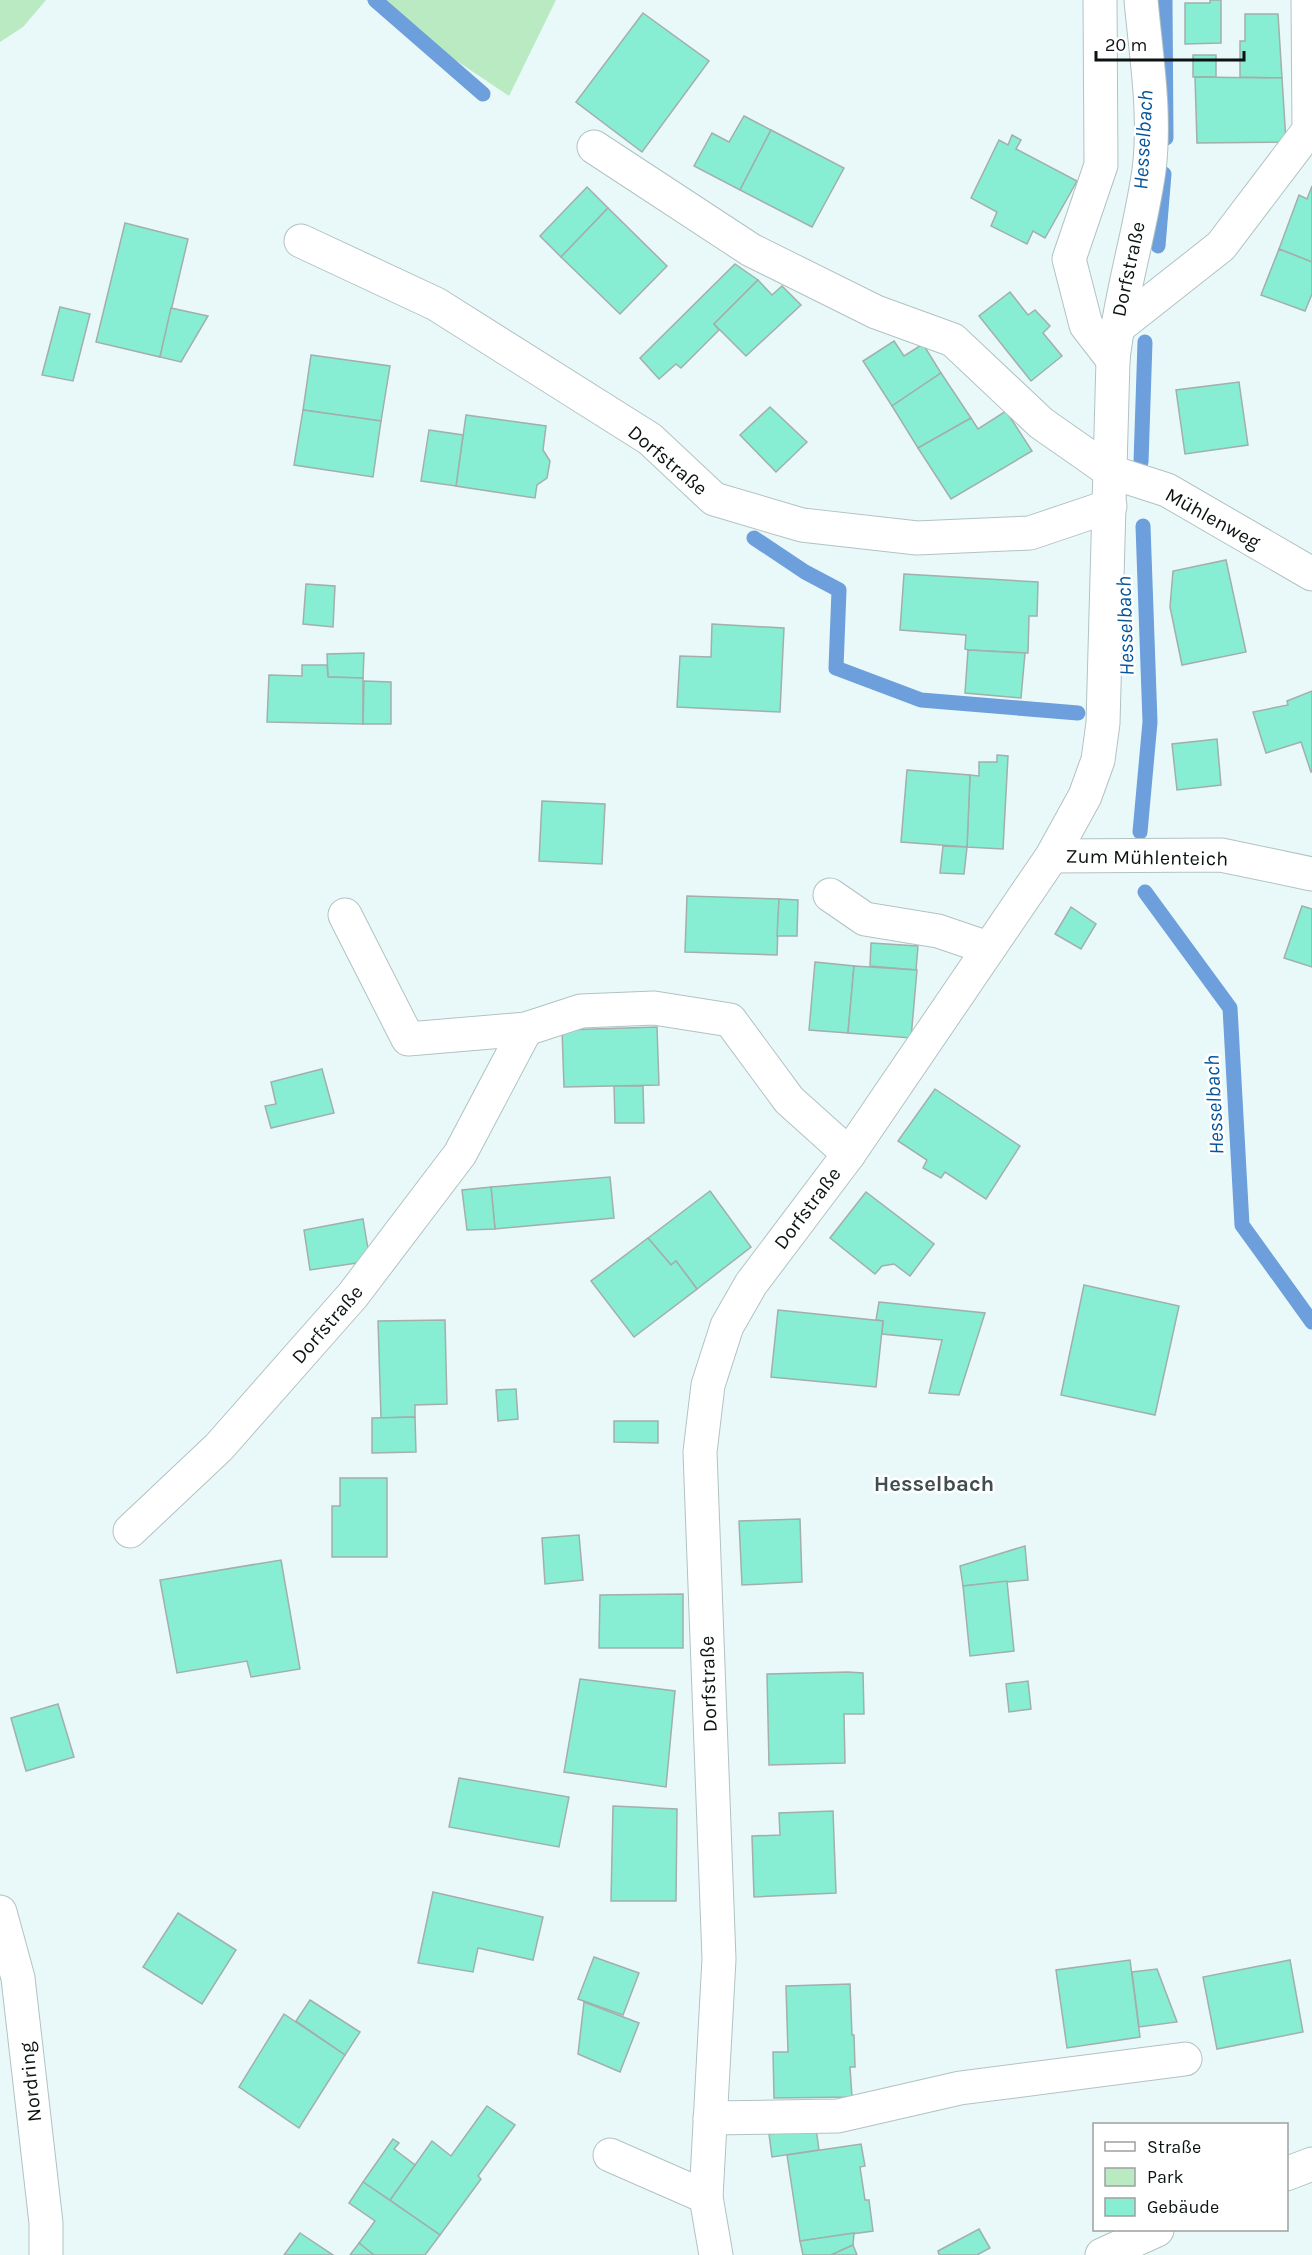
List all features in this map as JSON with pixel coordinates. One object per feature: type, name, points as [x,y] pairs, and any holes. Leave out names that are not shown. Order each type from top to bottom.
[{"type":"street","name":"Dorfstraße","points":[[1100,0],[1101,165],[1069,259],[1086,325],[1113,360]]},
{"type":"street","name":"Dorfstraße","points":[[716,2255],[706,2197],[719,1959],[700,1452],[708,1385],[727,1326],[751,1284],[849,1154],[1052,856],[1085,796],[1098,760],[1102,723],[1113,360],[1116,328],[1149,170],[1152,116],[1141,0]]},
{"type":"street","points":[[1116,328],[1221,246],[1309,130],[1308,0]]},
{"type":"street","points":[[594,147],[751,250],[876,312],[953,340],[1041,423],[1111,471]]},
{"type":"street","name":"Dorfstraße","points":[[301,240],[436,304],[651,440],[714,499],[802,525],[917,538],[1030,533],[1110,506]]},
{"type":"street","name":"Mühlenweg","points":[[1111,471],[1167,490],[1312,574]]},
{"type":"street","name":"Zum Mühlenteich","points":[[1052,856],[1221,855],[1312,874]]},
{"type":"street","points":[[830,895],[865,920],[938,931],[988,948]]},
{"type":"street","name":"Dorfstraße","points":[[345,915],[408,1039],[526,1029],[581,1011],[654,1008],[730,1020],[789,1100],[849,1154]]},
{"type":"street","name":"Dorfstraße","points":[[130,1531],[219,1447],[353,1295],[460,1154],[526,1029]]},
{"type":"street","name":"Nordring","points":[[0,1912],[18,1978],[45,2223],[46,2255]]},
{"type":"street","points":[[710,2118],[838,2116],[960,2088],[1185,2059]]},
{"type":"street","points":[[610,2155],[706,2197]]},
{"type":"street","points":[[1288,2174],[1312,2164]]},
{"type":"street","points":[[1102,2255],[1153,2231]]},
{"type":"green space","points":[[0,0],[46,0],[23,27],[0,42]]},
{"type":"green space","points":[[366,0],[556,0],[509,96]]},
{"type":"building","points":[[1210,0],[1221,0],[1221,43],[1185,44],[1185,3],[1210,3]]},
{"type":"building","points":[[643,13],[709,61],[642,152],[576,102]]},
{"type":"building","points":[[1245,14],[1278,14],[1282,78],[1240,77],[1240,41],[1245,41]]},
{"type":"building","points":[[1193,55],[1216,55],[1216,77],[1193,77]]},
{"type":"building","points":[[1195,77],[1282,78],[1286,142],[1197,143]]},
{"type":"building","points":[[744,116],[771,130],[740,190],[694,166],[712,133],[729,142]]},
{"type":"building","points":[[771,130],[844,168],[812,227],[740,190]]},
{"type":"building","points":[[1012,135],[1021,140],[1016,149],[1077,181],[1045,238],[1033,231],[1027,244],[991,226],[997,212],[971,198],[999,140],[1008,145]]},
{"type":"building","points":[[1312,186],[1312,262],[1279,249],[1299,195],[1307,199]]},
{"type":"building","points":[[587,187],[608,208],[561,257],[540,236]]},
{"type":"building","points":[[608,208],[667,266],[620,314],[561,257]]},
{"type":"building","points":[[125,223],[188,239],[160,357],[96,342]]},
{"type":"building","points":[[1279,249],[1312,262],[1312,294],[1305,311],[1261,295]]},
{"type":"building","points":[[735,264],[758,280],[714,324],[719,330],[681,368],[676,364],[659,379],[640,358]]},
{"type":"building","points":[[758,280],[772,295],[782,286],[801,305],[746,356],[714,324]]},
{"type":"building","points":[[1010,292],[1028,315],[1035,310],[1050,326],[1043,333],[1062,356],[1031,381],[979,316]]},
{"type":"building","points":[[60,307],[90,314],[73,381],[42,375]]},
{"type":"building","points":[[171,308],[208,316],[181,362],[160,357]]},
{"type":"building","points":[[894,341],[904,356],[923,344],[941,373],[892,406],[863,361]]},
{"type":"building","points":[[311,355],[390,366],[381,421],[303,410]]},
{"type":"building","points":[[941,373],[971,418],[918,448],[892,406]]},
{"type":"building","points":[[1239,382],[1248,445],[1185,454],[1176,390]]},
{"type":"building","points":[[770,407],[807,442],[776,472],[740,435]]},
{"type":"building","points":[[303,410],[381,421],[373,477],[294,465]]},
{"type":"building","points":[[1006,411],[1032,451],[951,499],[918,448],[971,418],[978,429]]},
{"type":"building","points":[[466,415],[546,426],[543,450],[550,461],[547,478],[537,485],[535,498],[456,486]]},
{"type":"building","points":[[429,430],[463,435],[456,486],[421,481]]},
{"type":"building","points":[[1226,560],[1246,652],[1182,665],[1170,607],[1173,571]]},
{"type":"building","points":[[904,574],[1038,582],[1037,616],[1029,616],[1028,653],[968,650],[965,649],[966,635],[900,630]]},
{"type":"building","points":[[306,584],[335,586],[333,627],[303,624]]},
{"type":"building","points":[[712,624],[784,628],[780,712],[677,707],[680,656],[711,657]]},
{"type":"building","points":[[968,650],[1025,653],[1021,698],[965,693]]},
{"type":"building","points":[[364,653],[363,678],[328,677],[327,654]]},
{"type":"building","points":[[302,665],[327,665],[328,677],[363,678],[363,724],[267,722],[269,675],[302,676]]},
{"type":"building","points":[[364,681],[391,682],[391,724],[363,724]]},
{"type":"building","points":[[1312,691],[1311,772],[1301,742],[1266,753],[1253,712],[1288,705],[1287,701]]},
{"type":"building","points":[[1217,739],[1221,785],[1177,790],[1172,744]]},
{"type":"building","points":[[997,755],[1008,756],[1003,849],[967,847],[970,775],[979,776],[979,762],[997,762]]},
{"type":"building","points":[[907,770],[970,775],[967,847],[901,842]]},
{"type":"building","points":[[542,801],[605,804],[602,864],[539,861]]},
{"type":"building","points":[[943,846],[967,847],[964,874],[940,873]]},
{"type":"building","points":[[687,896],[779,899],[777,955],[685,952]]},
{"type":"building","points":[[779,899],[798,900],[797,936],[777,936]]},
{"type":"building","points":[[1302,906],[1312,909],[1312,967],[1284,958]]},
{"type":"building","points":[[1071,907],[1096,924],[1081,949],[1055,934]]},
{"type":"building","points":[[871,943],[918,946],[916,970],[870,966]]},
{"type":"building","points":[[815,962],[854,966],[848,1033],[809,1030]]},
{"type":"building","points":[[854,966],[917,970],[911,1038],[848,1033]]},
{"type":"building","points":[[657,1027],[659,1085],[564,1087],[562,1030]]},
{"type":"building","points":[[322,1069],[334,1113],[271,1128],[265,1106],[276,1104],[271,1082]]},
{"type":"building","points":[[614,1086],[643,1086],[644,1123],[615,1123]]},
{"type":"building","points":[[935,1089],[1020,1146],[986,1199],[945,1172],[941,1178],[923,1168],[927,1160],[898,1141]]},
{"type":"building","points":[[610,1177],[614,1218],[495,1229],[491,1187]]},
{"type":"building","points":[[491,1187],[495,1229],[467,1230],[462,1190]]},
{"type":"building","points":[[710,1191],[751,1247],[697,1289],[676,1261],[671,1265],[648,1238]]},
{"type":"building","points":[[866,1192],[934,1244],[910,1276],[894,1264],[882,1266],[875,1274],[830,1238]]},
{"type":"building","points":[[363,1219],[370,1261],[310,1270],[304,1230]]},
{"type":"building","points":[[648,1238],[671,1265],[676,1261],[697,1289],[634,1337],[591,1281]]},
{"type":"building","points":[[1084,1285],[1179,1306],[1155,1415],[1061,1395]]},
{"type":"building","points":[[879,1302],[985,1313],[959,1395],[929,1393],[942,1340],[882,1334],[883,1321],[876,1320]]},
{"type":"building","points":[[778,1310],[883,1321],[876,1387],[771,1377]]},
{"type":"building","points":[[445,1320],[447,1404],[415,1405],[415,1417],[381,1418],[378,1321]]},
{"type":"building","points":[[516,1389],[518,1419],[498,1421],[496,1390]]},
{"type":"building","points":[[415,1417],[416,1452],[372,1453],[372,1418]]},
{"type":"building","points":[[614,1421],[658,1421],[658,1443],[614,1442]]},
{"type":"building","points":[[340,1478],[387,1478],[387,1557],[332,1557],[332,1506],[340,1506]]},
{"type":"building","points":[[800,1519],[802,1582],[742,1585],[739,1521]]},
{"type":"building","points":[[579,1535],[583,1580],[545,1584],[542,1538]]},
{"type":"building","points":[[1025,1546],[1028,1580],[963,1586],[960,1566]]},
{"type":"building","points":[[281,1560],[300,1669],[251,1677],[247,1661],[177,1673],[160,1580]]},
{"type":"building","points":[[1007,1581],[1014,1651],[970,1656],[963,1586]]},
{"type":"building","points":[[683,1594],[683,1648],[599,1648],[600,1595]]},
{"type":"building","points":[[863,1673],[864,1714],[844,1714],[845,1763],[769,1765],[767,1674]]},
{"type":"building","points":[[580,1679],[675,1691],[666,1787],[564,1772]]},
{"type":"building","points":[[1028,1681],[1031,1709],[1009,1712],[1006,1684]]},
{"type":"building","points":[[58,1704],[74,1757],[26,1771],[11,1718]]},
{"type":"building","points":[[459,1778],[569,1797],[559,1847],[449,1827]]},
{"type":"building","points":[[613,1806],[677,1809],[676,1901],[611,1901]]},
{"type":"building","points":[[833,1811],[836,1893],[754,1897],[752,1836],[780,1835],[779,1813]]},
{"type":"building","points":[[433,1892],[543,1917],[533,1960],[478,1948],[473,1972],[418,1963]]},
{"type":"building","points":[[178,1913],[236,1950],[202,2004],[143,1967]]},
{"type":"building","points":[[594,1957],[639,1973],[623,2015],[578,1999]]},
{"type":"building","points":[[1130,1960],[1140,2037],[1067,2048],[1056,1970]]},
{"type":"building","points":[[1290,1960],[1303,2032],[1217,2049],[1203,1977]]},
{"type":"building","points":[[1157,1969],[1177,2022],[1139,2027],[1132,1972]]},
{"type":"building","points":[[850,1984],[855,2067],[850,2067],[852,2097],[774,2098],[773,2052],[788,2052],[786,1986]]},
{"type":"building","points":[[310,2000],[360,2032],[345,2055],[296,2021]]},
{"type":"building","points":[[584,2002],[639,2023],[620,2072],[578,2054]]},
{"type":"building","points":[[284,2014],[345,2055],[299,2128],[239,2087]]},
{"type":"building","points":[[487,2106],[515,2125],[478,2176],[481,2179],[440,2235],[390,2200],[432,2141],[451,2156]]},
{"type":"building","points":[[816,2128],[819,2150],[772,2157],[769,2134]]},
{"type":"building","points":[[393,2139],[399,2143],[394,2149],[415,2165],[390,2200],[363,2182]]},
{"type":"building","points":[[861,2144],[865,2166],[860,2167],[865,2200],[869,2200],[873,2231],[800,2241],[787,2155]]},
{"type":"building","points":[[363,2182],[440,2235],[425,2255],[374,2255],[359,2243],[375,2221],[349,2203]]},
{"type":"building","points":[[979,2229],[990,2248],[977,2255],[939,2255],[938,2251]]},
{"type":"building","points":[[300,2233],[333,2255],[284,2255]]},
{"type":"building","points":[[854,2233],[853,2245],[831,2255],[803,2255],[800,2241]]},
{"type":"building","points":[[359,2243],[374,2255],[350,2255]]},
{"type":"building","points":[[853,2245],[857,2255],[831,2255]]},
{"type":"waterway","points":[[375,0],[483,94]]},
{"type":"waterway","name":"Hesselbach","points":[[1165,0],[1166,138]]},
{"type":"waterway","name":"Hesselbach","points":[[1158,246],[1164,174]]},
{"type":"waterway","name":"Hesselbach","points":[[1141,462],[1145,342]]},
{"type":"waterway","name":"Hesselbach","points":[[1140,832],[1150,722],[1143,526]]},
{"type":"waterway","points":[[754,538],[805,572],[839,590],[836,668],[921,700],[1078,713]]},
{"type":"waterway","name":"Hesselbach","points":[[1145,892],[1230,1008],[1242,1225],[1312,1322]]},
{"type":"district","name":"Hesselbach","points":[[934,1483]]}]
